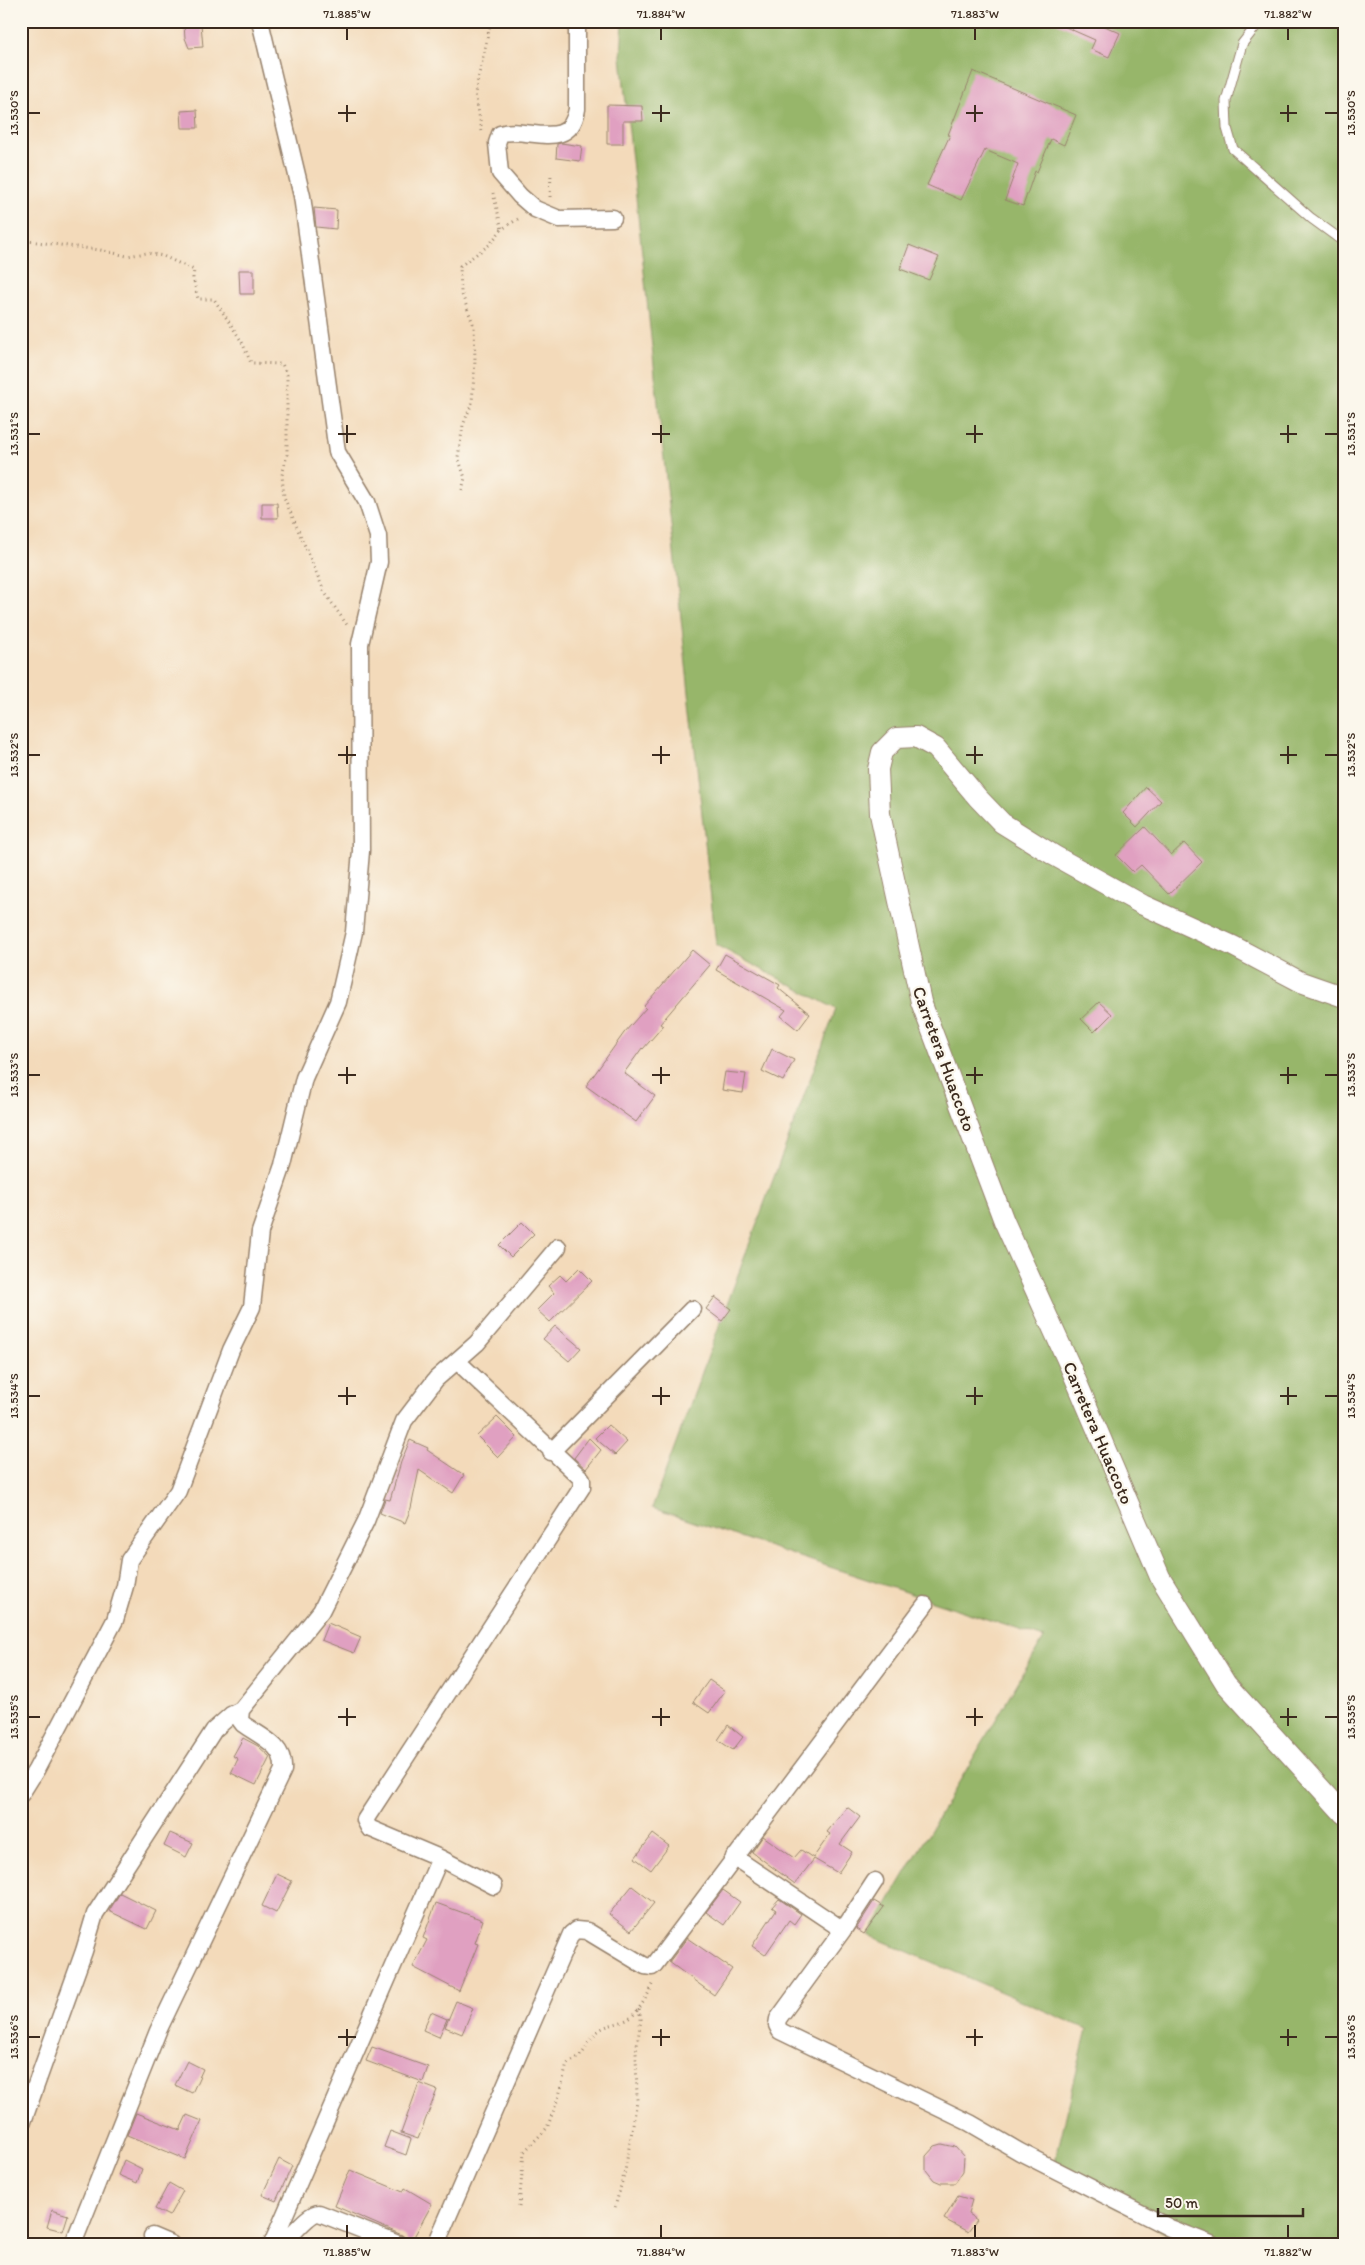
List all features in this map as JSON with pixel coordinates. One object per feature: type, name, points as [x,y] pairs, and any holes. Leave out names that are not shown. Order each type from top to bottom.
[{"type":"street","points":[[21,1794],[36,1770],[115,1620],[125,1586],[129,1560],[178,1491],[231,1350],[252,1307],[260,1232],[283,1165],[304,1078],[338,1002],[354,932],[361,851],[360,644],[379,562],[378,536],[367,502],[337,452],[302,196],[260,21]]},
{"type":"street","points":[[577,21],[577,109],[575,121],[565,130],[553,135],[500,134],[497,143],[500,173],[520,196],[535,209],[559,219],[613,218]]},
{"type":"street","name":"Carretera Huaccoto","points":[[1344,997],[1301,982],[1233,946],[1143,904],[1055,856],[1002,823],[978,798],[936,748],[916,737],[896,738],[882,752],[878,768],[880,814],[921,1002],[1004,1221],[1069,1364],[1160,1577],[1226,1684],[1344,1814]]},
{"type":"street","points":[[21,2127],[84,1952],[95,1914],[214,1730],[231,1714],[241,1710],[321,1611],[366,1521],[404,1421],[436,1379],[477,1344],[558,1247]]},
{"type":"street","points":[[551,1452],[692,1309]]},
{"type":"street","points":[[456,1362],[582,1479],[582,1487],[365,1820],[369,1828],[440,1858],[494,1886]]},
{"type":"street","points":[[436,2244],[571,1934],[576,1930],[587,1931],[645,1966],[652,1967],[925,1605]]},
{"type":"street","points":[[73,2244],[158,2031],[283,1770],[284,1758],[278,1748],[243,1724],[240,1720],[241,1710]]},
{"type":"street","points":[[734,1857],[843,1930]]},
{"type":"street","points":[[272,2244],[440,1858]]},
{"type":"street","points":[[875,1881],[843,1930],[778,2020],[777,2025],[780,2031],[970,2123],[1020,2152],[1170,2228],[1210,2244]]},
{"type":"street","points":[[282,2244],[310,2216],[319,2212],[398,2244]]},
{"type":"street","points":[[152,2236],[171,2244]]},
{"type":"lane","points":[[1260,21],[1242,44],[1226,101],[1227,128],[1233,149],[1311,218],[1344,242]]},
{"type":"path","points":[[462,490],[465,478],[458,457],[463,425],[472,403],[475,361],[474,326],[461,292],[460,266],[489,245],[502,229]]},
{"type":"path","points":[[21,240],[100,250],[127,256],[148,253],[163,256],[194,270],[193,278],[198,299],[214,299],[242,342],[251,363],[282,364],[287,375],[287,455],[282,475],[284,497],[325,593],[360,644]]},
{"type":"path","points":[[519,2206],[524,2152],[547,2128],[559,2096],[567,2064],[582,2056],[595,2034],[609,2024],[629,2019],[639,2007],[660,1972],[657,1961]]},
{"type":"path","points":[[615,2207],[625,2171],[637,2101],[636,2052],[641,2019],[639,2007]]},
{"type":"green space","points":[[623,21],[1344,21],[1344,2244],[1170,2244],[1173,2236],[1052,2174],[1087,2029],[869,1935],[1044,1638],[652,1508],[836,1009],[716,945],[621,57]]},
{"type":"building","points":[[1052,21],[1094,21],[1120,33],[1109,57],[1091,49],[1095,40]]},
{"type":"building","points":[[201,24],[203,47],[189,48],[185,38],[184,25]]},
{"type":"building","points":[[973,71],[1076,115],[1064,145],[1051,139],[1037,172],[1035,171],[1023,206],[1005,200],[1018,164],[985,150],[961,200],[927,185],[950,135],[948,135]]},
{"type":"building","points":[[607,105],[642,106],[643,121],[623,121],[623,144],[607,144]]},
{"type":"building","points":[[197,110],[198,128],[182,128],[181,111]]},
{"type":"building","points":[[557,144],[582,146],[580,161],[556,158]]},
{"type":"building","points":[[314,208],[337,210],[336,229],[316,227]]},
{"type":"building","points":[[909,245],[939,257],[929,280],[900,269]]},
{"type":"building","points":[[239,270],[254,270],[254,294],[240,294]]},
{"type":"building","points":[[262,503],[277,503],[278,518],[262,518]]},
{"type":"building","points":[[1146,787],[1161,801],[1137,827],[1123,813]]},
{"type":"building","points":[[1145,827],[1171,855],[1184,843],[1202,862],[1169,894],[1141,865],[1133,872],[1116,855]]},
{"type":"building","points":[[692,950],[710,965],[660,1024],[663,1026],[642,1048],[624,1073],[655,1096],[636,1122],[586,1086],[624,1033],[646,1008],[644,1006]]},
{"type":"building","points":[[725,954],[780,985],[778,988],[810,1014],[798,1030],[781,1016],[786,1010],[716,970]]},
{"type":"building","points":[[1099,1002],[1112,1014],[1094,1032],[1081,1019]]},
{"type":"building","points":[[772,1049],[794,1060],[783,1081],[762,1071]]},
{"type":"building","points":[[725,1072],[746,1074],[743,1093],[722,1090]]},
{"type":"building","points":[[522,1222],[534,1234],[511,1257],[499,1245]]},
{"type":"building","points":[[579,1268],[592,1281],[550,1322],[537,1310],[554,1293],[548,1286],[560,1275],[566,1281]]},
{"type":"building","points":[[715,1297],[731,1309],[722,1321],[706,1309]]},
{"type":"building","points":[[555,1326],[581,1348],[569,1361],[543,1339]]},
{"type":"building","points":[[497,1417],[517,1437],[498,1457],[477,1436]]},
{"type":"building","points":[[608,1425],[627,1442],[615,1455],[595,1438]]},
{"type":"building","points":[[589,1438],[601,1450],[586,1469],[574,1458]]},
{"type":"building","points":[[410,1440],[428,1448],[427,1450],[464,1475],[453,1493],[419,1470],[411,1508],[405,1523],[380,1513],[385,1499],[390,1500],[401,1462]]},
{"type":"building","points":[[328,1623],[361,1637],[354,1653],[321,1640]]},
{"type":"building","points":[[709,1680],[725,1691],[709,1713],[693,1702]]},
{"type":"building","points":[[728,1725],[743,1737],[733,1750],[718,1740]]},
{"type":"building","points":[[243,1738],[258,1746],[270,1757],[256,1785],[231,1773],[238,1759],[233,1756]]},
{"type":"building","points":[[847,1807],[860,1817],[840,1844],[852,1852],[838,1873],[814,1859],[795,1884],[752,1852],[763,1836],[794,1858],[801,1850],[813,1858],[830,1834],[827,1832]]},
{"type":"building","points":[[170,1833],[193,1843],[186,1857],[164,1846]]},
{"type":"building","points":[[653,1834],[669,1846],[651,1870],[635,1858]]},
{"type":"building","points":[[277,1874],[292,1881],[276,1913],[262,1906]]},
{"type":"building","points":[[632,1886],[654,1903],[631,1931],[609,1914]]},
{"type":"building","points":[[723,1890],[740,1902],[724,1925],[706,1912]]},
{"type":"building","points":[[120,1893],[156,1911],[147,1929],[109,1911]]},
{"type":"building","points":[[779,1899],[801,1914],[794,1924],[789,1920],[765,1955],[752,1946],[776,1910],[772,1907]]},
{"type":"building","points":[[874,1901],[884,1907],[864,1934],[856,1929]]},
{"type":"building","points":[[436,1903],[483,1920],[475,1943],[478,1944],[459,1991],[413,1967],[427,1940],[423,1938]]},
{"type":"building","points":[[687,1938],[732,1969],[714,1995],[669,1962]]},
{"type":"building","points":[[456,2001],[473,2008],[462,2034],[445,2027]]},
{"type":"building","points":[[431,2012],[447,2019],[439,2037],[423,2030]]},
{"type":"building","points":[[372,2047],[428,2067],[423,2082],[366,2061]]},
{"type":"building","points":[[187,2061],[203,2069],[192,2093],[175,2085]]},
{"type":"building","points":[[419,2083],[437,2090],[418,2139],[401,2133]]},
{"type":"building","points":[[136,2113],[180,2130],[187,2115],[202,2121],[185,2159],[127,2135]]},
{"type":"building","points":[[390,2131],[411,2139],[406,2155],[384,2147]]},
{"type":"building","points":[[942,2144],[955,2147],[964,2157],[963,2171],[955,2183],[941,2183],[934,2180],[926,2170],[926,2156],[935,2146]]},
{"type":"building","points":[[279,2159],[292,2166],[276,2201],[262,2195]]},
{"type":"building","points":[[124,2160],[142,2169],[137,2183],[118,2175]]},
{"type":"building","points":[[350,2170],[403,2192],[405,2188],[432,2204],[410,2244],[402,2235],[335,2206]]},
{"type":"building","points":[[169,2183],[183,2191],[169,2216],[155,2209]]},
{"type":"building","points":[[958,2196],[972,2200],[968,2214],[977,2220],[968,2232],[944,2219]]},
{"type":"building","points":[[52,2210],[68,2215],[63,2231],[47,2227]]}]
